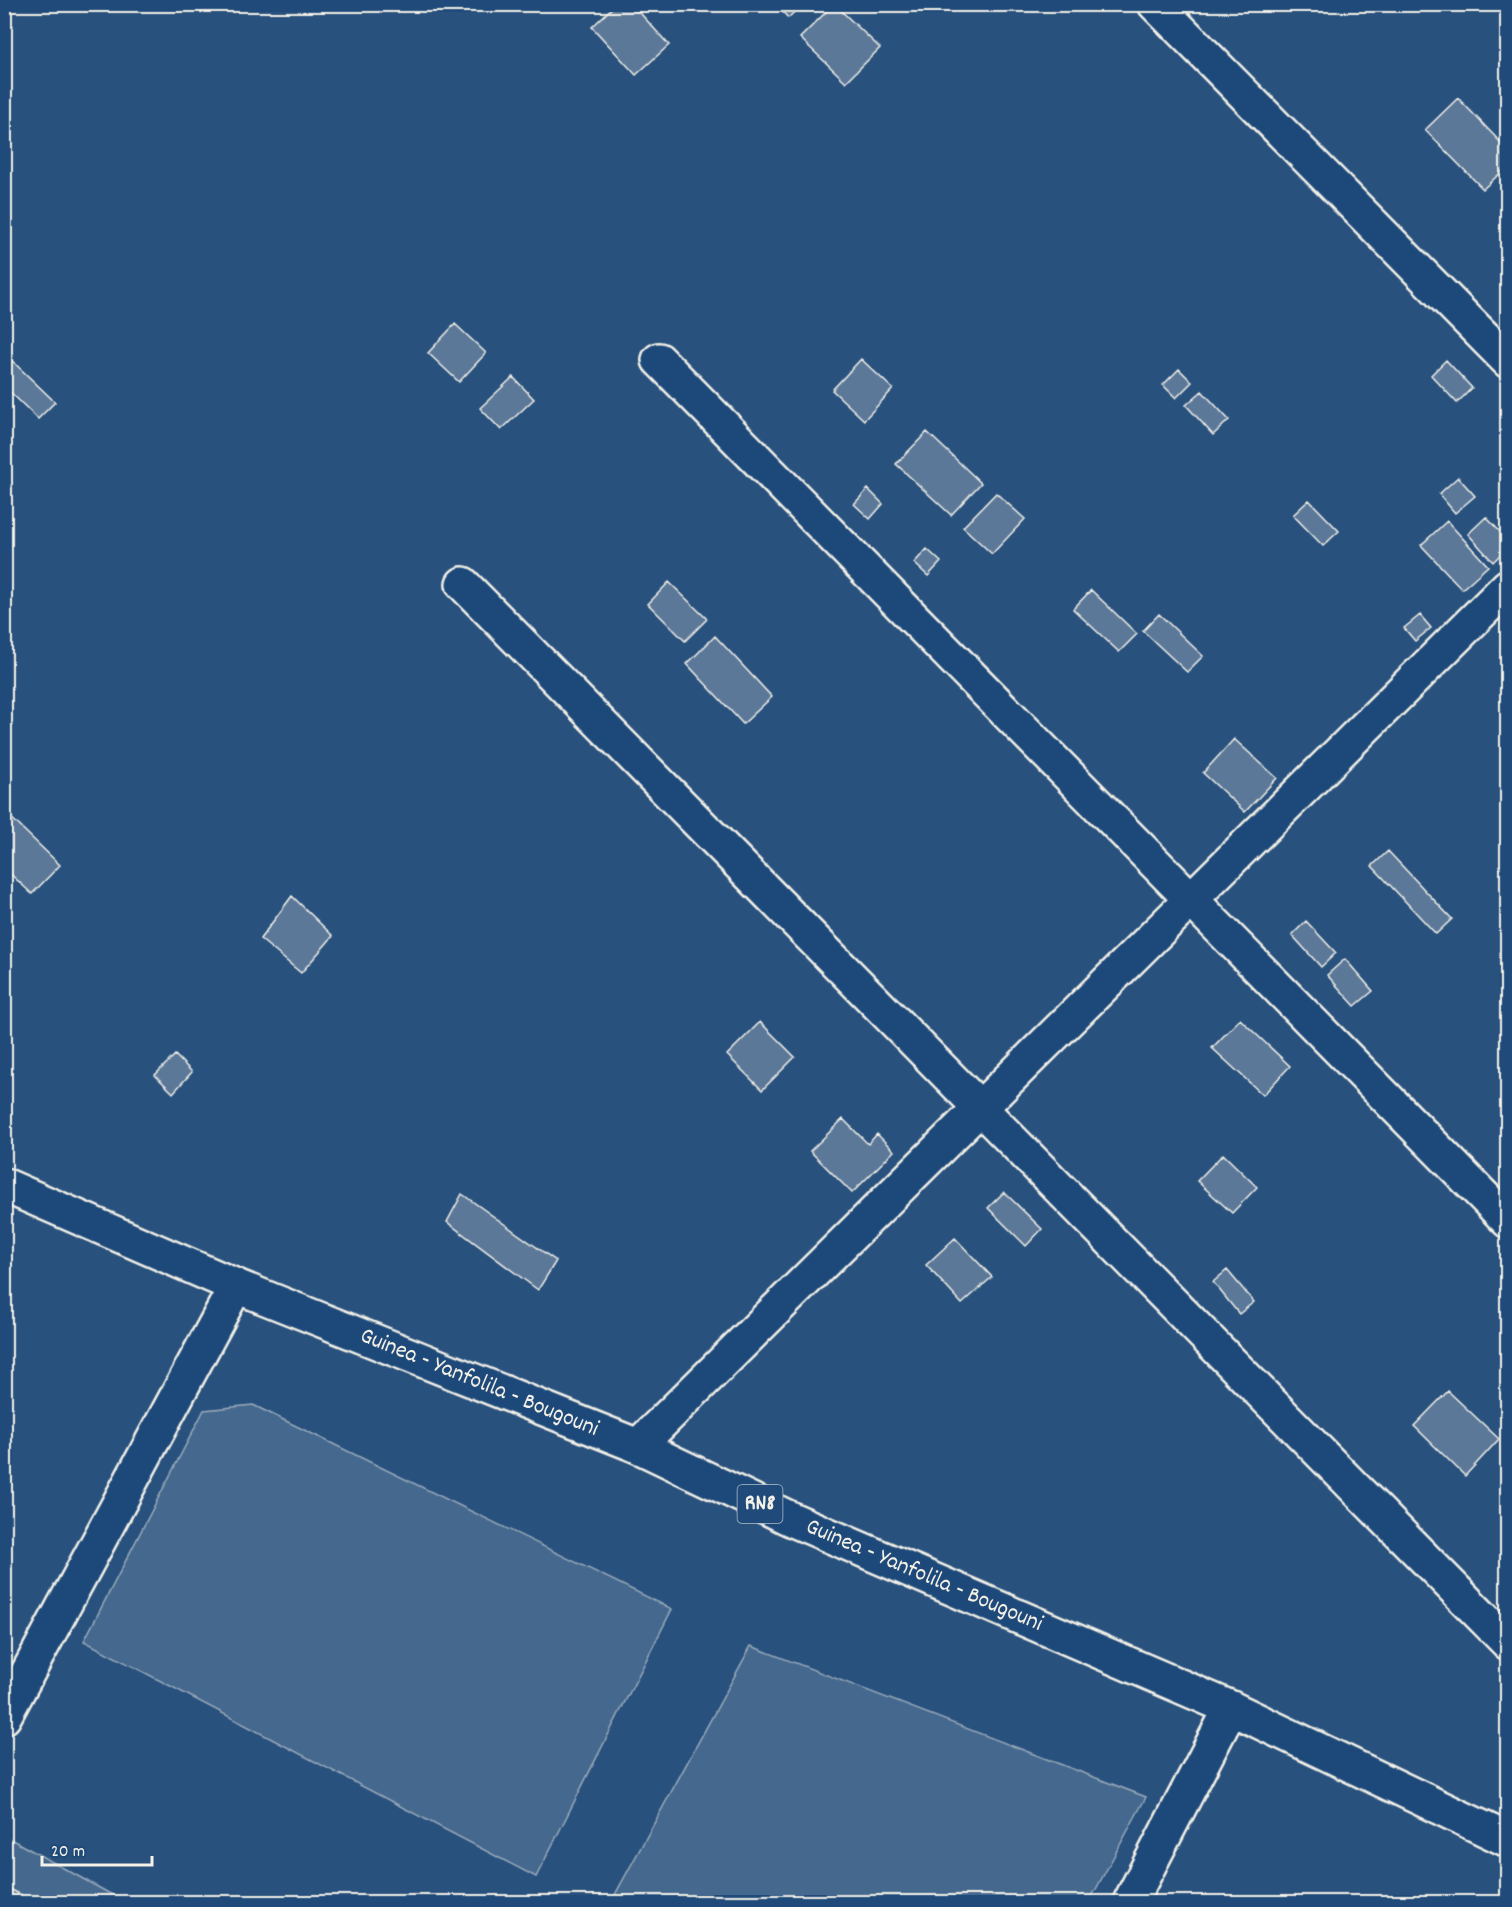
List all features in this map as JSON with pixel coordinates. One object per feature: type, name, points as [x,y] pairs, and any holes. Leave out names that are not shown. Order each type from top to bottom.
[{"type":"street","points":[[1155,4],[1508,361]]},
{"type":"street","points":[[658,360],[1508,1221]]},
{"type":"street","points":[[463,584],[1508,1643]]},
{"type":"street","points":[[638,1446],[1508,586]]},
{"type":"street","name":"Guinea - Yanfolila - Bougouni","points":[[4,1185],[236,1286],[638,1446],[791,1519],[1231,1708],[1508,1840]]},
{"type":"street","points":[[4,1717],[236,1286]]},
{"type":"street","points":[[1130,1902],[1231,1708]]},
{"type":"shaded area","points":[[253,1405],[672,1609],[536,1877],[84,1641],[204,1410]]},
{"type":"shaded area","points":[[751,1646],[1146,1797],[1089,1902],[611,1902]]},
{"type":"shaded area","points":[[5,1836],[125,1902],[5,1902]]},
{"type":"building","points":[[616,4],[632,4],[669,45],[636,75],[592,27]]},
{"type":"building","points":[[776,4],[803,4],[788,18]]},
{"type":"building","points":[[834,4],[880,48],[846,82],[800,38]]},
{"type":"building","points":[[1458,98],[1508,150],[1508,166],[1483,189],[1425,130]]},
{"type":"building","points":[[455,324],[486,353],[459,382],[428,353]]},
{"type":"building","points":[[4,353],[55,402],[38,419],[4,386]]},
{"type":"building","points":[[861,359],[893,389],[864,420],[832,390]]},
{"type":"building","points":[[1446,360],[1472,388],[1457,403],[1431,375]]},
{"type":"building","points":[[1179,369],[1192,382],[1176,398],[1163,385]]},
{"type":"building","points":[[513,377],[534,399],[501,430],[480,408]]},
{"type":"building","points":[[1202,391],[1229,420],[1213,435],[1186,405]]},
{"type":"building","points":[[927,432],[981,483],[951,515],[896,464]]},
{"type":"building","points":[[1458,477],[1475,496],[1455,513],[1439,494]]},
{"type":"building","points":[[868,489],[883,504],[870,519],[854,504]]},
{"type":"building","points":[[996,493],[1025,519],[992,554],[963,527]]},
{"type":"building","points":[[1309,500],[1339,531],[1323,546],[1293,515]]},
{"type":"building","points":[[1486,517],[1508,540],[1508,547],[1493,562],[1468,534]]},
{"type":"building","points":[[1447,521],[1488,566],[1462,589],[1421,545]]},
{"type":"building","points":[[927,549],[941,562],[928,576],[914,563]]},
{"type":"building","points":[[669,582],[707,619],[685,641],[648,604]]},
{"type":"building","points":[[1091,590],[1137,634],[1119,652],[1073,609]]},
{"type":"building","points":[[1159,614],[1203,656],[1187,672],[1143,631]]},
{"type":"building","points":[[1420,615],[1431,628],[1415,641],[1404,628]]},
{"type":"building","points":[[715,636],[772,697],[743,724],[687,664]]},
{"type":"building","points":[[1234,739],[1277,778],[1245,812],[1203,773]]},
{"type":"building","points":[[4,811],[60,865],[32,894],[4,868]]},
{"type":"building","points":[[1388,851],[1452,919],[1436,934],[1372,866]]},
{"type":"building","points":[[292,896],[333,936],[301,973],[260,939]]},
{"type":"building","points":[[1306,921],[1336,953],[1321,967],[1292,935]]},
{"type":"building","points":[[1345,959],[1373,991],[1355,1006],[1327,975]]},
{"type":"building","points":[[1240,1019],[1290,1066],[1263,1095],[1212,1048]]},
{"type":"building","points":[[760,1022],[795,1057],[762,1090],[727,1055]]},
{"type":"building","points":[[175,1055],[192,1072],[173,1093],[155,1075]]},
{"type":"building","points":[[843,1119],[868,1144],[877,1134],[894,1151],[852,1193],[810,1151]]},
{"type":"building","points":[[1223,1154],[1257,1187],[1232,1213],[1197,1181]]},
{"type":"building","points":[[1004,1192],[1042,1229],[1026,1246],[988,1208]]},
{"type":"building","points":[[462,1194],[556,1261],[538,1290],[447,1222]]},
{"type":"building","points":[[955,1238],[992,1277],[962,1304],[926,1265]]},
{"type":"building","points":[[1227,1270],[1254,1302],[1239,1314],[1213,1282]]},
{"type":"building","points":[[1448,1391],[1499,1439],[1465,1476],[1414,1426]]},
{"type":"building","points":[[4,1886],[35,1902],[4,1902]]}]
